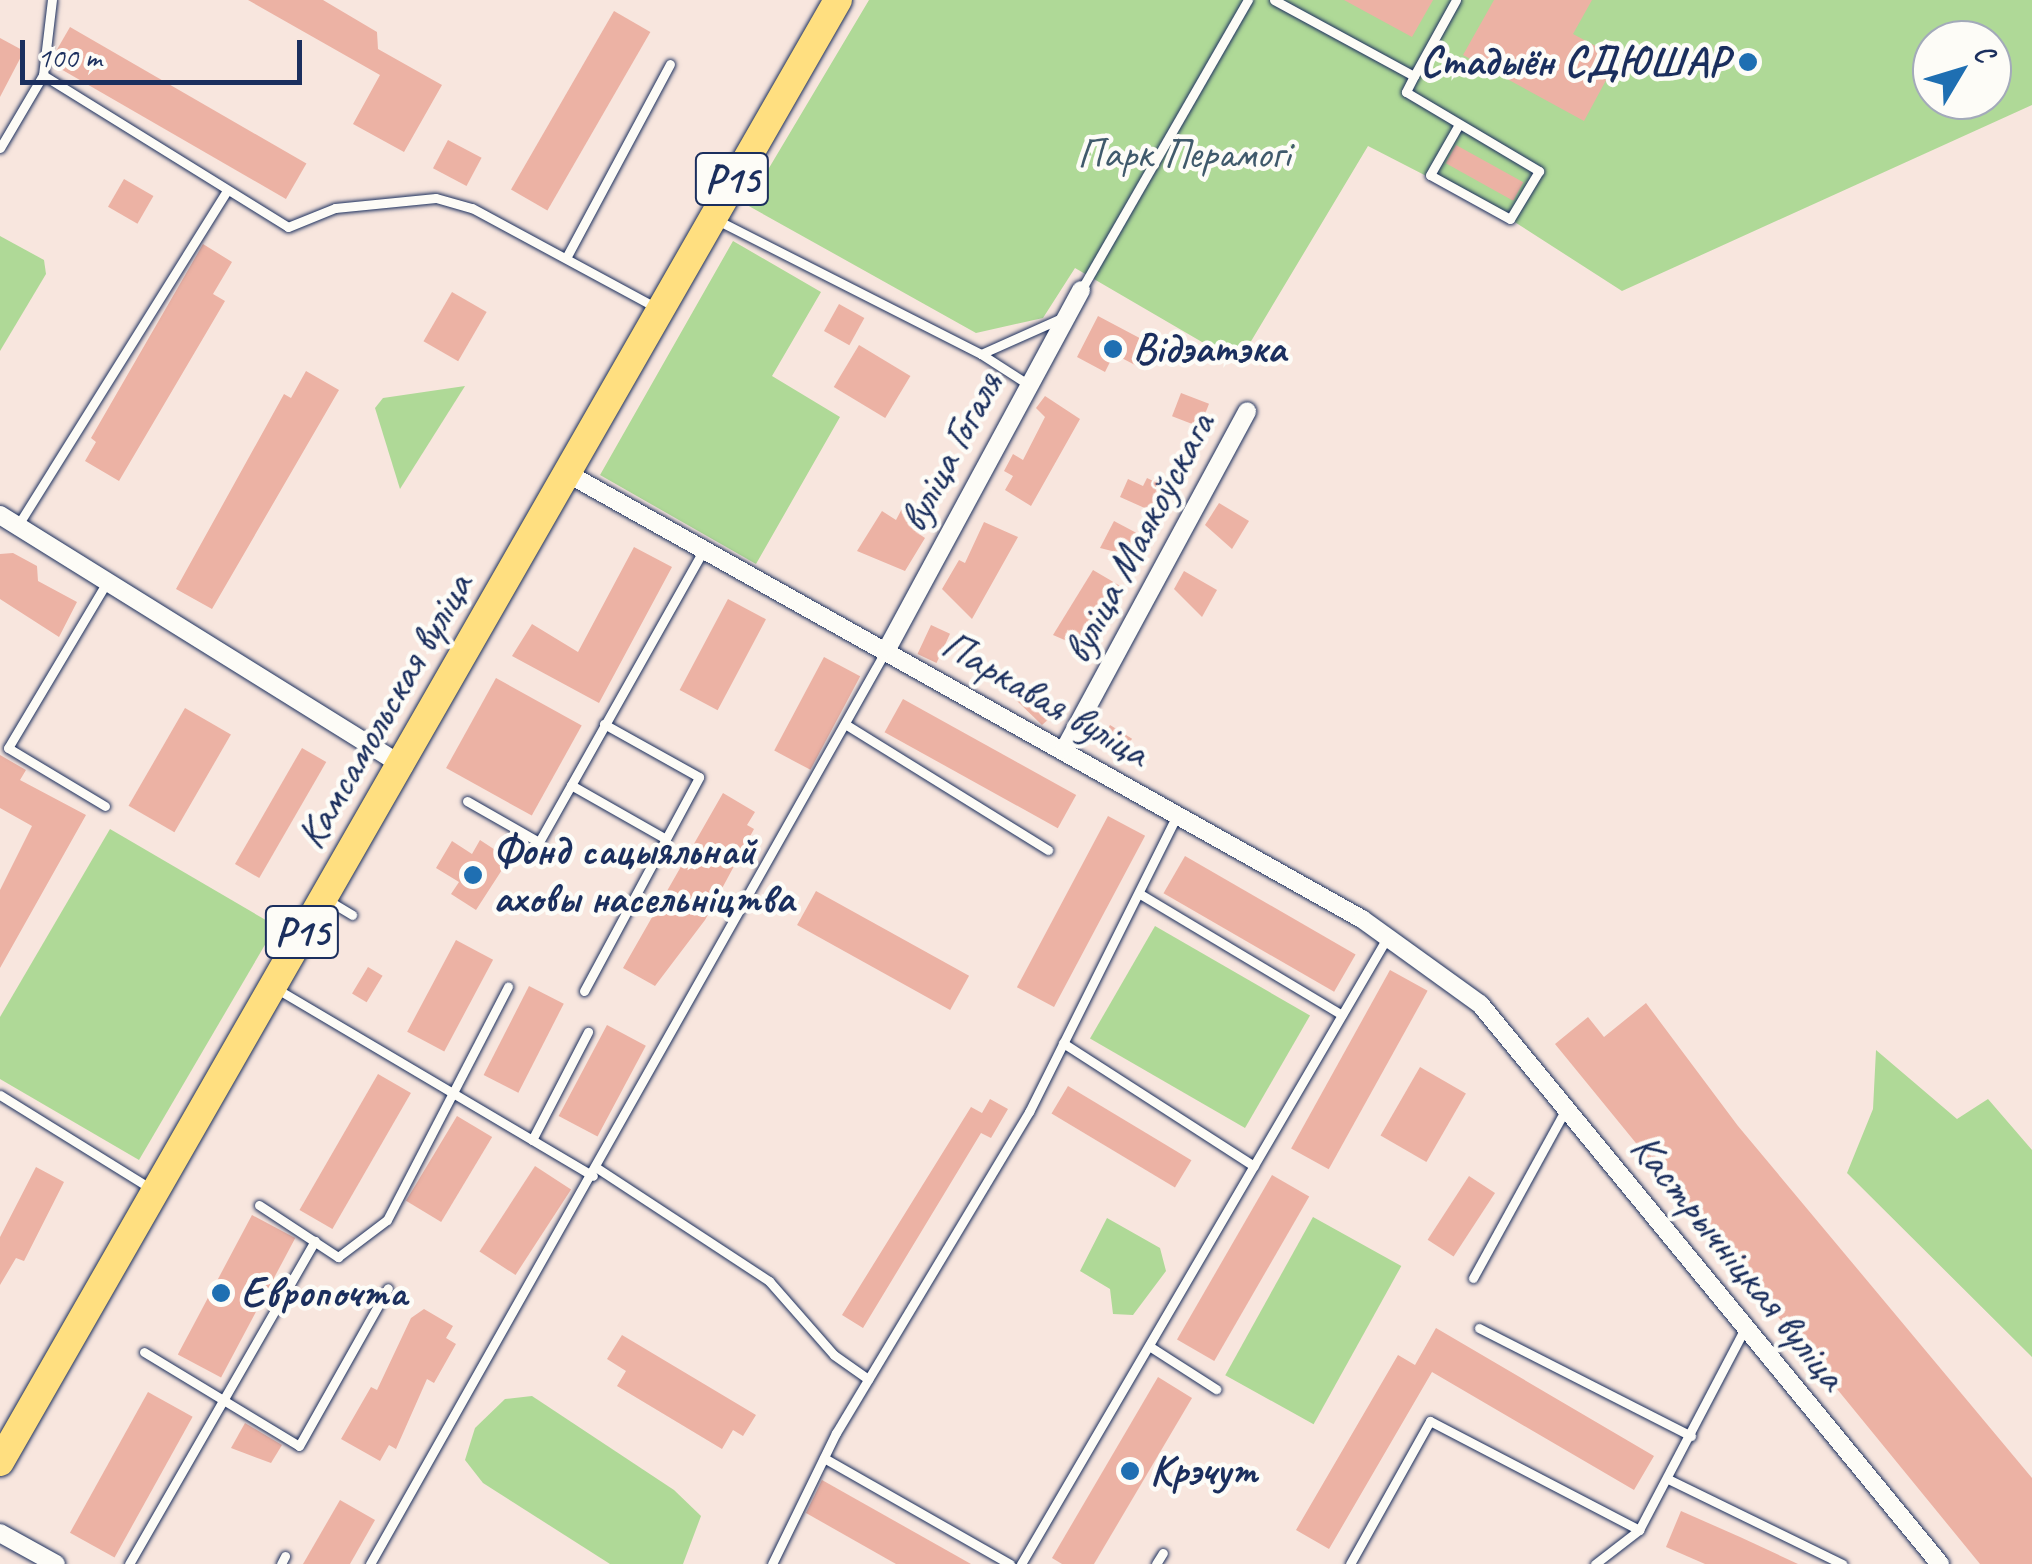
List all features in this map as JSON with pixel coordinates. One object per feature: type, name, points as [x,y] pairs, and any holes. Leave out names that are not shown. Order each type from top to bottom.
[{"type":"main road","name":"Камсамольская вуліца","points":[[0,1462],[270,985],[404,766],[657,308],[838,0]]},
{"type":"street","name":"вуліца Гогаля","points":[[887,649],[1026,384],[1081,290]]},
{"type":"street","name":"вуліца Маякоўскага","points":[[1064,750],[1248,411]]},
{"type":"street","name":"Паркавая вуліца","points":[[565,472],[1178,814],[1387,938],[1480,1004]]},
{"type":"street","points":[[0,515],[404,766]]},
{"type":"street","name":"Кастрычніцкая вуліца","points":[[1480,1004],[1940,1564]]},
{"type":"street","points":[[0,1533],[56,1564]]},
{"type":"lane","points":[[0,148],[42,75],[52,0]]},
{"type":"lane","points":[[1081,290],[1248,0]]},
{"type":"lane","points":[[1274,0],[1414,76]]},
{"type":"lane","points":[[1456,0],[1406,92],[1539,171],[1510,219],[1430,175],[1458,126]]},
{"type":"lane","points":[[566,258],[670,64]]},
{"type":"lane","points":[[42,75],[288,227],[336,208],[436,198],[472,208],[657,308]]},
{"type":"lane","points":[[18,525],[226,192]]},
{"type":"lane","points":[[710,216],[981,354],[1026,384]]},
{"type":"lane","points":[[981,354],[1066,316]]},
{"type":"lane","points":[[467,801],[539,842],[704,548]]},
{"type":"lane","points":[[105,806],[8,748],[107,582]]},
{"type":"lane","points":[[370,1564],[595,1172],[887,649]]},
{"type":"lane","points":[[584,991],[699,777],[604,724]]},
{"type":"lane","points":[[845,724],[1048,850]]},
{"type":"lane","points":[[571,784],[666,840]]},
{"type":"lane","points":[[772,1564],[868,1378],[1063,1044],[1178,814]]},
{"type":"lane","points":[[1140,894],[1342,1015]]},
{"type":"lane","points":[[324,898],[352,915]]},
{"type":"lane","points":[[1021,1564],[1387,938]]},
{"type":"lane","points":[[270,985],[532,1140],[595,1172],[769,1281],[834,1355],[868,1378]]},
{"type":"lane","points":[[259,1204],[338,1257],[387,1220],[508,986]]},
{"type":"lane","points":[[532,1140],[588,1032]]},
{"type":"lane","points":[[1063,1044],[1254,1166]]},
{"type":"lane","points":[[0,1095],[155,1191]]},
{"type":"lane","points":[[1473,1278],[1567,1106]]},
{"type":"lane","points":[[129,1564],[315,1242]]},
{"type":"lane","points":[[144,1352],[299,1446],[388,1288]]},
{"type":"lane","points":[[1479,1328],[1691,1436]]},
{"type":"lane","points":[[1596,1564],[1639,1530],[1745,1328]]},
{"type":"lane","points":[[1148,1346],[1216,1388]]},
{"type":"lane","points":[[1350,1564],[1430,1421],[1639,1530]]},
{"type":"lane","points":[[824,1458],[1010,1564]]},
{"type":"lane","points":[[1668,1479],[1842,1564]]},
{"type":"lane","points":[[1156,1564],[1163,1552]]},
{"type":"green space","name":"Парк Перамогі","points":[[869,0],[2032,0],[2032,105],[2012,114],[2012,20],[1912,20],[1912,120],[1999,120],[1622,291],[1510,219],[1368,146],[1238,363],[1075,268],[1043,318],[976,333],[747,205]]},
{"type":"green space","points":[[0,236],[44,260],[46,274],[0,351]]},
{"type":"green space","points":[[733,241],[821,292],[772,376],[840,417],[756,564],[600,475]]},
{"type":"green space","points":[[465,386],[400,489],[375,408],[383,398]]},
{"type":"green space","points":[[110,829],[276,926],[139,1160],[0,1079],[0,1017]]},
{"type":"green space","points":[[1155,926],[1310,1016],[1245,1128],[1090,1039]]},
{"type":"green space","points":[[1876,1050],[1957,1119],[1988,1099],[2032,1150],[2032,1357],[1847,1173],[1873,1109]]},
{"type":"green space","points":[[1313,1217],[1401,1266],[1314,1424],[1225,1375]]},
{"type":"green space","points":[[1107,1218],[1160,1248],[1166,1271],[1133,1315],[1113,1314],[1110,1289],[1080,1271]]},
{"type":"green space","points":[[532,1396],[674,1490],[701,1516],[683,1564],[610,1564],[483,1483],[465,1460],[475,1428],[505,1399]]},
{"type":"building","points":[[248,0],[323,0],[377,32],[378,49],[442,85],[404,152],[353,124],[380,75]]},
{"type":"building","points":[[1344,0],[1433,0],[1412,37]]},
{"type":"building","points":[[1494,0],[1592,0],[1573,34],[1618,58],[1584,121],[1463,55]]},
{"type":"building","points":[[614,11],[650,32],[547,210],[511,189]]},
{"type":"building","points":[[70,27],[306,163],[286,199],[50,63]]},
{"type":"building","points":[[0,38],[24,51],[0,97]]},
{"type":"building","points":[[448,140],[482,158],[467,186],[433,168]]},
{"type":"building","points":[[1456,145],[1523,182],[1513,201],[1446,163]]},
{"type":"building","points":[[124,179],[153,196],[137,224],[108,207]]},
{"type":"building","points":[[203,244],[232,262],[213,294],[225,301],[119,481],[85,461],[96,442],[91,438]]},
{"type":"building","points":[[452,292],[487,312],[458,361],[424,341]]},
{"type":"building","points":[[839,304],[864,318],[849,345],[824,331]]},
{"type":"building","name":"Відэатэка","points":[[1098,316],[1149,343],[1137,366],[1114,354],[1105,372],[1077,357]]},
{"type":"building","points":[[859,345],[910,376],[885,418],[834,387]]},
{"type":"building","points":[[306,371],[339,390],[212,609],[176,589],[284,394],[291,398]]},
{"type":"building","points":[[1181,393],[1209,404],[1200,427],[1172,416]]},
{"type":"building","points":[[1045,396],[1080,419],[1031,506],[1005,490],[1013,476],[1004,471],[1013,454],[1023,460],[1045,417],[1036,408]]},
{"type":"building","points":[[1147,478],[1170,489],[1158,514],[1120,497],[1128,479],[1143,486]]},
{"type":"building","points":[[907,499],[928,511],[919,534],[925,538],[905,571],[857,551],[882,511],[896,520]]},
{"type":"building","points":[[1219,503],[1249,521],[1232,549],[1205,525]]},
{"type":"building","points":[[1114,521],[1146,538],[1136,557],[1100,548]]},
{"type":"building","points":[[984,522],[1018,537],[972,619],[942,589],[959,560],[965,563]]},
{"type":"building","points":[[634,547],[672,567],[599,703],[512,656],[532,624],[578,652]]},
{"type":"building","points":[[13,553],[37,566],[38,581],[77,602],[59,637],[0,599],[0,554]]},
{"type":"building","points":[[1093,570],[1122,587],[1090,651],[1053,635]]},
{"type":"building","points":[[1184,571],[1217,590],[1202,617],[1174,589]]},
{"type":"building","points":[[728,599],[766,619],[718,710],[680,690]]},
{"type":"building","points":[[931,625],[950,634],[937,663],[917,654]]},
{"type":"building","points":[[824,657],[860,676],[810,770],[774,751]]},
{"type":"building","points":[[496,678],[582,726],[532,816],[446,768]]},
{"type":"building","points":[[1036,684],[1059,710],[1042,725],[1016,700]]},
{"type":"building","points":[[903,699],[1076,795],[1058,828],[885,732]]},
{"type":"building","points":[[185,708],[231,734],[174,832],[128,806]]},
{"type":"building","points":[[1110,725],[1132,739],[1121,756],[1099,742]]},
{"type":"building","points":[[302,748],[326,762],[259,878],[235,864]]},
{"type":"building","points":[[0,755],[26,770],[20,780],[86,815],[0,968],[0,890],[32,826],[0,808]]},
{"type":"building","points":[[723,793],[755,812],[747,825],[754,829],[705,920],[655,986],[623,968]]},
{"type":"building","points":[[1108,816],[1145,836],[1054,1007],[1017,987]]},
{"type":"building","name":"Фонд сацыяльнай аховы насельніцтва","points":[[480,840],[509,859],[476,910],[451,894],[459,882],[436,868],[452,841],[472,854]]},
{"type":"building","points":[[1185,856],[1356,954],[1334,992],[1164,893]]},
{"type":"building","points":[[816,891],[969,976],[950,1010],[797,925]]},
{"type":"building","points":[[456,940],[493,960],[444,1052],[407,1032]]},
{"type":"building","points":[[368,967],[383,976],[367,1002],[352,994]]},
{"type":"building","points":[[1390,970],[1428,991],[1329,1169],[1291,1148]]},
{"type":"building","points":[[529,986],[564,1004],[518,1093],[484,1075]]},
{"type":"building","points":[[1646,1003],[1738,1126],[2032,1478],[2032,1564],[1980,1564],[1555,1044],[1588,1017],[1604,1037]]},
{"type":"building","points":[[607,1025],[646,1046],[597,1137],[559,1116]]},
{"type":"building","points":[[1420,1067],[1466,1094],[1426,1162],[1380,1135]]},
{"type":"building","points":[[378,1074],[411,1093],[332,1229],[300,1210]]},
{"type":"building","points":[[1068,1086],[1191,1160],[1175,1188],[1052,1113]]},
{"type":"building","points":[[990,1099],[1008,1109],[991,1138],[981,1133],[863,1328],[842,1315],[971,1107],[982,1113]]},
{"type":"building","points":[[457,1116],[492,1137],[441,1222],[406,1201]]},
{"type":"building","points":[[535,1166],[571,1189],[516,1275],[479,1252]]},
{"type":"building","points":[[36,1167],[64,1182],[24,1261],[16,1258],[0,1285],[0,1237]]},
{"type":"building","points":[[1272,1175],[1309,1196],[1214,1361],[1177,1340]]},
{"type":"building","points":[[1469,1176],[1495,1193],[1454,1257],[1428,1240]]},
{"type":"building","points":[[252,1215],[295,1238],[221,1378],[178,1355]]},
{"type":"building","points":[[424,1309],[453,1326],[446,1338],[456,1344],[434,1383],[427,1379],[396,1449],[389,1445],[380,1461],[341,1439],[371,1387],[377,1390],[411,1318]]},
{"type":"building","points":[[1436,1328],[1654,1456],[1634,1490],[1432,1372],[1329,1549],[1296,1530],[1398,1355],[1415,1365]]},
{"type":"building","points":[[622,1335],[756,1415],[743,1436],[733,1430],[722,1449],[617,1386],[626,1371],[607,1359]]},
{"type":"building","points":[[1158,1377],[1192,1398],[1094,1564],[1062,1564],[1052,1558]]},
{"type":"building","points":[[148,1392],[193,1417],[115,1558],[70,1533]]},
{"type":"building","points":[[245,1423],[282,1445],[271,1463],[231,1448]]},
{"type":"building","points":[[822,1480],[971,1564],[896,1564],[806,1513]]},
{"type":"building","points":[[340,1500],[375,1520],[350,1564],[303,1564]]},
{"type":"building","points":[[1681,1511],[1798,1564],[1705,1564],[1666,1547]]},
{"type":"place","name":"Стадыён СДЮШАР","points":[[1748,62]]},
{"type":"place","name":"Відэатэка","points":[[1113,349]]},
{"type":"place","name":"Фонд сацыяльнай аховы насельніцтва","points":[[473,875]]},
{"type":"place","name":"Европочта","points":[[221,1293]]},
{"type":"place","name":"Крэчут","points":[[1130,1471]]}]
